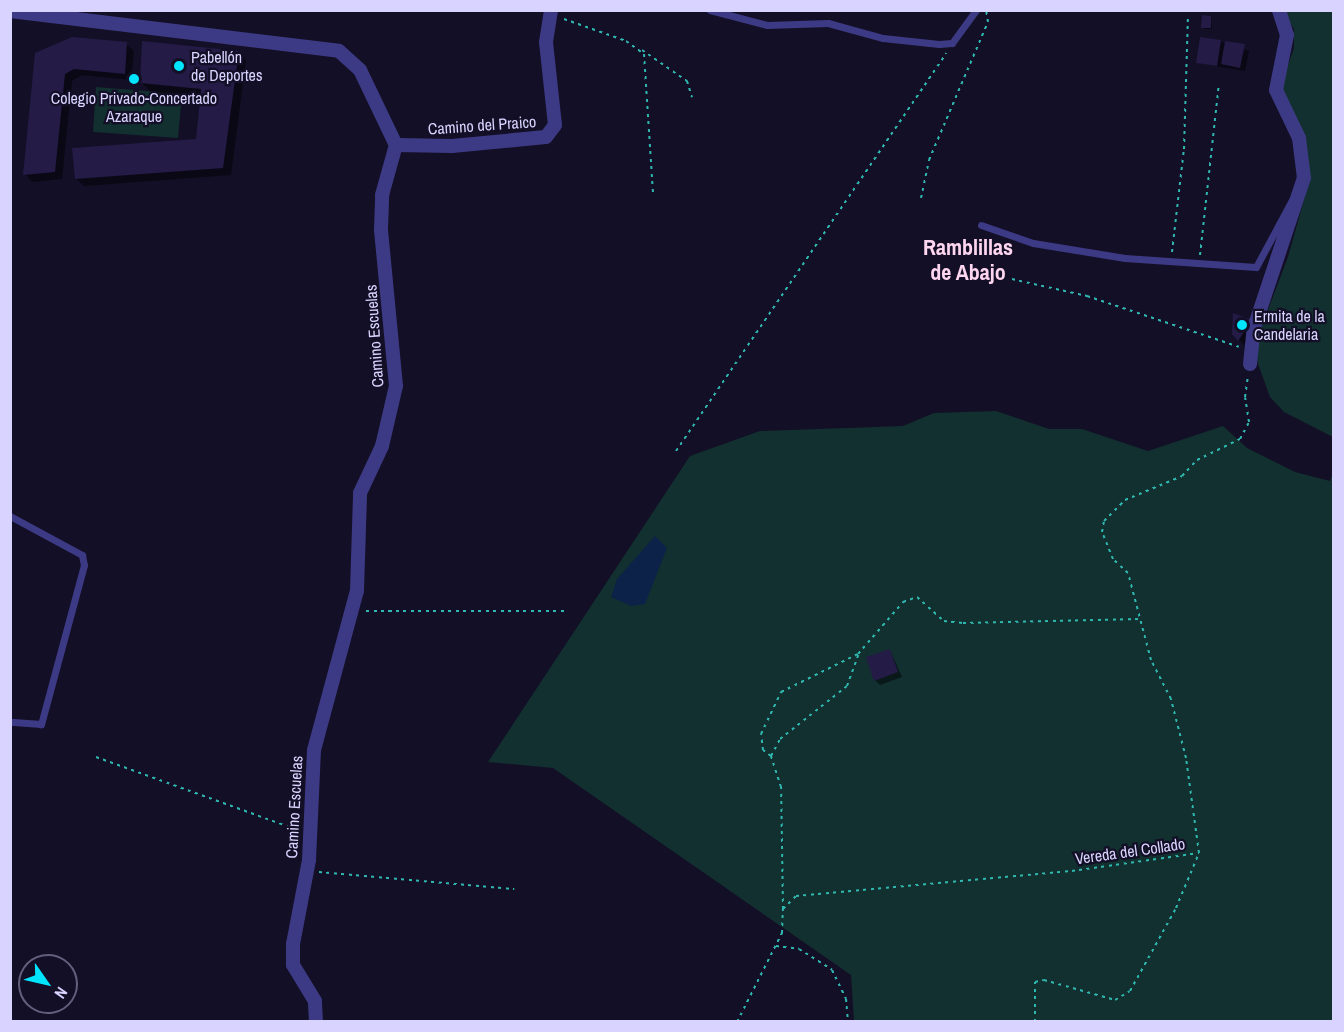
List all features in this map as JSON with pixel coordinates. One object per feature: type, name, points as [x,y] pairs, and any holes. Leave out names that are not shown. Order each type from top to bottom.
[{"type":"street","points":[[1250,357],[1301,191],[1299,138],[1276,90],[1287,34],[1279,10]]},
{"type":"street","points":[[10,11],[339,51],[360,70],[396,145]]},
{"type":"street","name":"Camino del Praico","points":[[396,145],[546,137],[555,125],[546,42],[552,14]]},
{"type":"street","name":"Camino Escuelas","points":[[316,1022],[315,1001],[293,965],[307,871],[314,750],[351,611],[360,493],[382,446],[396,386],[381,230],[382,195],[396,145]]},
{"type":"lane","points":[[710,10],[767,26],[828,23],[883,38],[952,43],[976,10]]},
{"type":"lane","points":[[981,225],[1033,243],[1171,263],[1199,260],[1257,267],[1266,259],[1288,202],[1301,191]]},
{"type":"lane","points":[[10,516],[82,555],[84,565],[41,724],[10,722]]},
{"type":"path","points":[[921,198],[933,150],[988,22],[986,10]]},
{"type":"path","points":[[552,14],[639,48],[687,81],[692,97]]},
{"type":"path","points":[[1171,263],[1185,141],[1188,15]]},
{"type":"path","points":[[676,451],[870,171],[952,43]]},
{"type":"path","points":[[639,48],[649,73],[653,195]]},
{"type":"path","points":[[1199,260],[1219,84]]},
{"type":"path","points":[[1012,279],[1087,296],[1250,357]]},
{"type":"path","name":"Vereda del Collado","points":[[783,909],[807,892],[1079,870],[1199,853],[1186,758],[1140,618],[1128,573],[1103,542],[1104,521],[1125,500],[1182,476],[1197,460],[1240,439],[1250,422],[1245,397],[1250,357]]},
{"type":"path","points":[[771,756],[780,739],[847,686],[858,654],[903,602],[917,597],[944,621],[1140,618]]},
{"type":"path","points":[[351,611],[568,611]]},
{"type":"path","points":[[737,1022],[776,946],[783,909],[781,787],[771,756],[763,750],[761,734],[781,692],[858,654]]},
{"type":"path","points":[[96,757],[290,829],[310,828]]},
{"type":"path","points":[[1035,1022],[1035,982],[1044,980],[1115,1000],[1130,991],[1176,908],[1199,853]]},
{"type":"path","points":[[307,871],[514,889]]},
{"type":"path","points":[[776,946],[799,949],[832,970],[846,999],[848,1022]]},
{"type":"green space","points":[[1282,11],[1333,11],[1333,437],[1284,412],[1270,397],[1257,361],[1260,331],[1288,257],[1310,178],[1307,150],[1281,85],[1294,48],[1294,29]]},
{"type":"green space","points":[[96,87],[182,94],[178,138],[93,132]]},
{"type":"green space","points":[[996,411],[1049,429],[1082,429],[1148,451],[1223,426],[1247,448],[1295,472],[1330,481],[1333,473],[1333,1021],[854,1021],[851,975],[553,768],[488,762],[690,456],[760,431],[903,426],[934,413]]},
{"type":"water","points":[[655,536],[667,548],[645,604],[631,606],[611,597],[617,579]]},
{"type":"building","points":[[1202,15],[1211,16],[1211,28],[1201,28]]},
{"type":"building","points":[[72,37],[127,42],[125,74],[74,69],[65,74],[55,172],[23,175],[35,53]]},
{"type":"building","points":[[1200,37],[1221,40],[1217,66],[1196,63]]},
{"type":"building","points":[[142,41],[239,51],[223,168],[75,179],[72,148],[196,139],[201,89],[140,83]]},
{"type":"building","points":[[1225,41],[1245,44],[1240,68],[1221,64]]},
{"type":"building","name":"Ermita de la Candelaria","points":[[1233,313],[1252,320],[1238,341],[1232,334]]},
{"type":"building","points":[[890,649],[898,672],[874,681],[866,657]]},
{"type":"place","name":"Pabellón de Deportes","points":[[179,66]]},
{"type":"place","name":"Colegio Privado-Concertado Azaraque","points":[[134,79]]},
{"type":"place","name":"Ermita de la Candelaria","points":[[1242,325]]},
{"type":"district","name":"Ramblillas de Abajo","points":[[968,260]]}]
